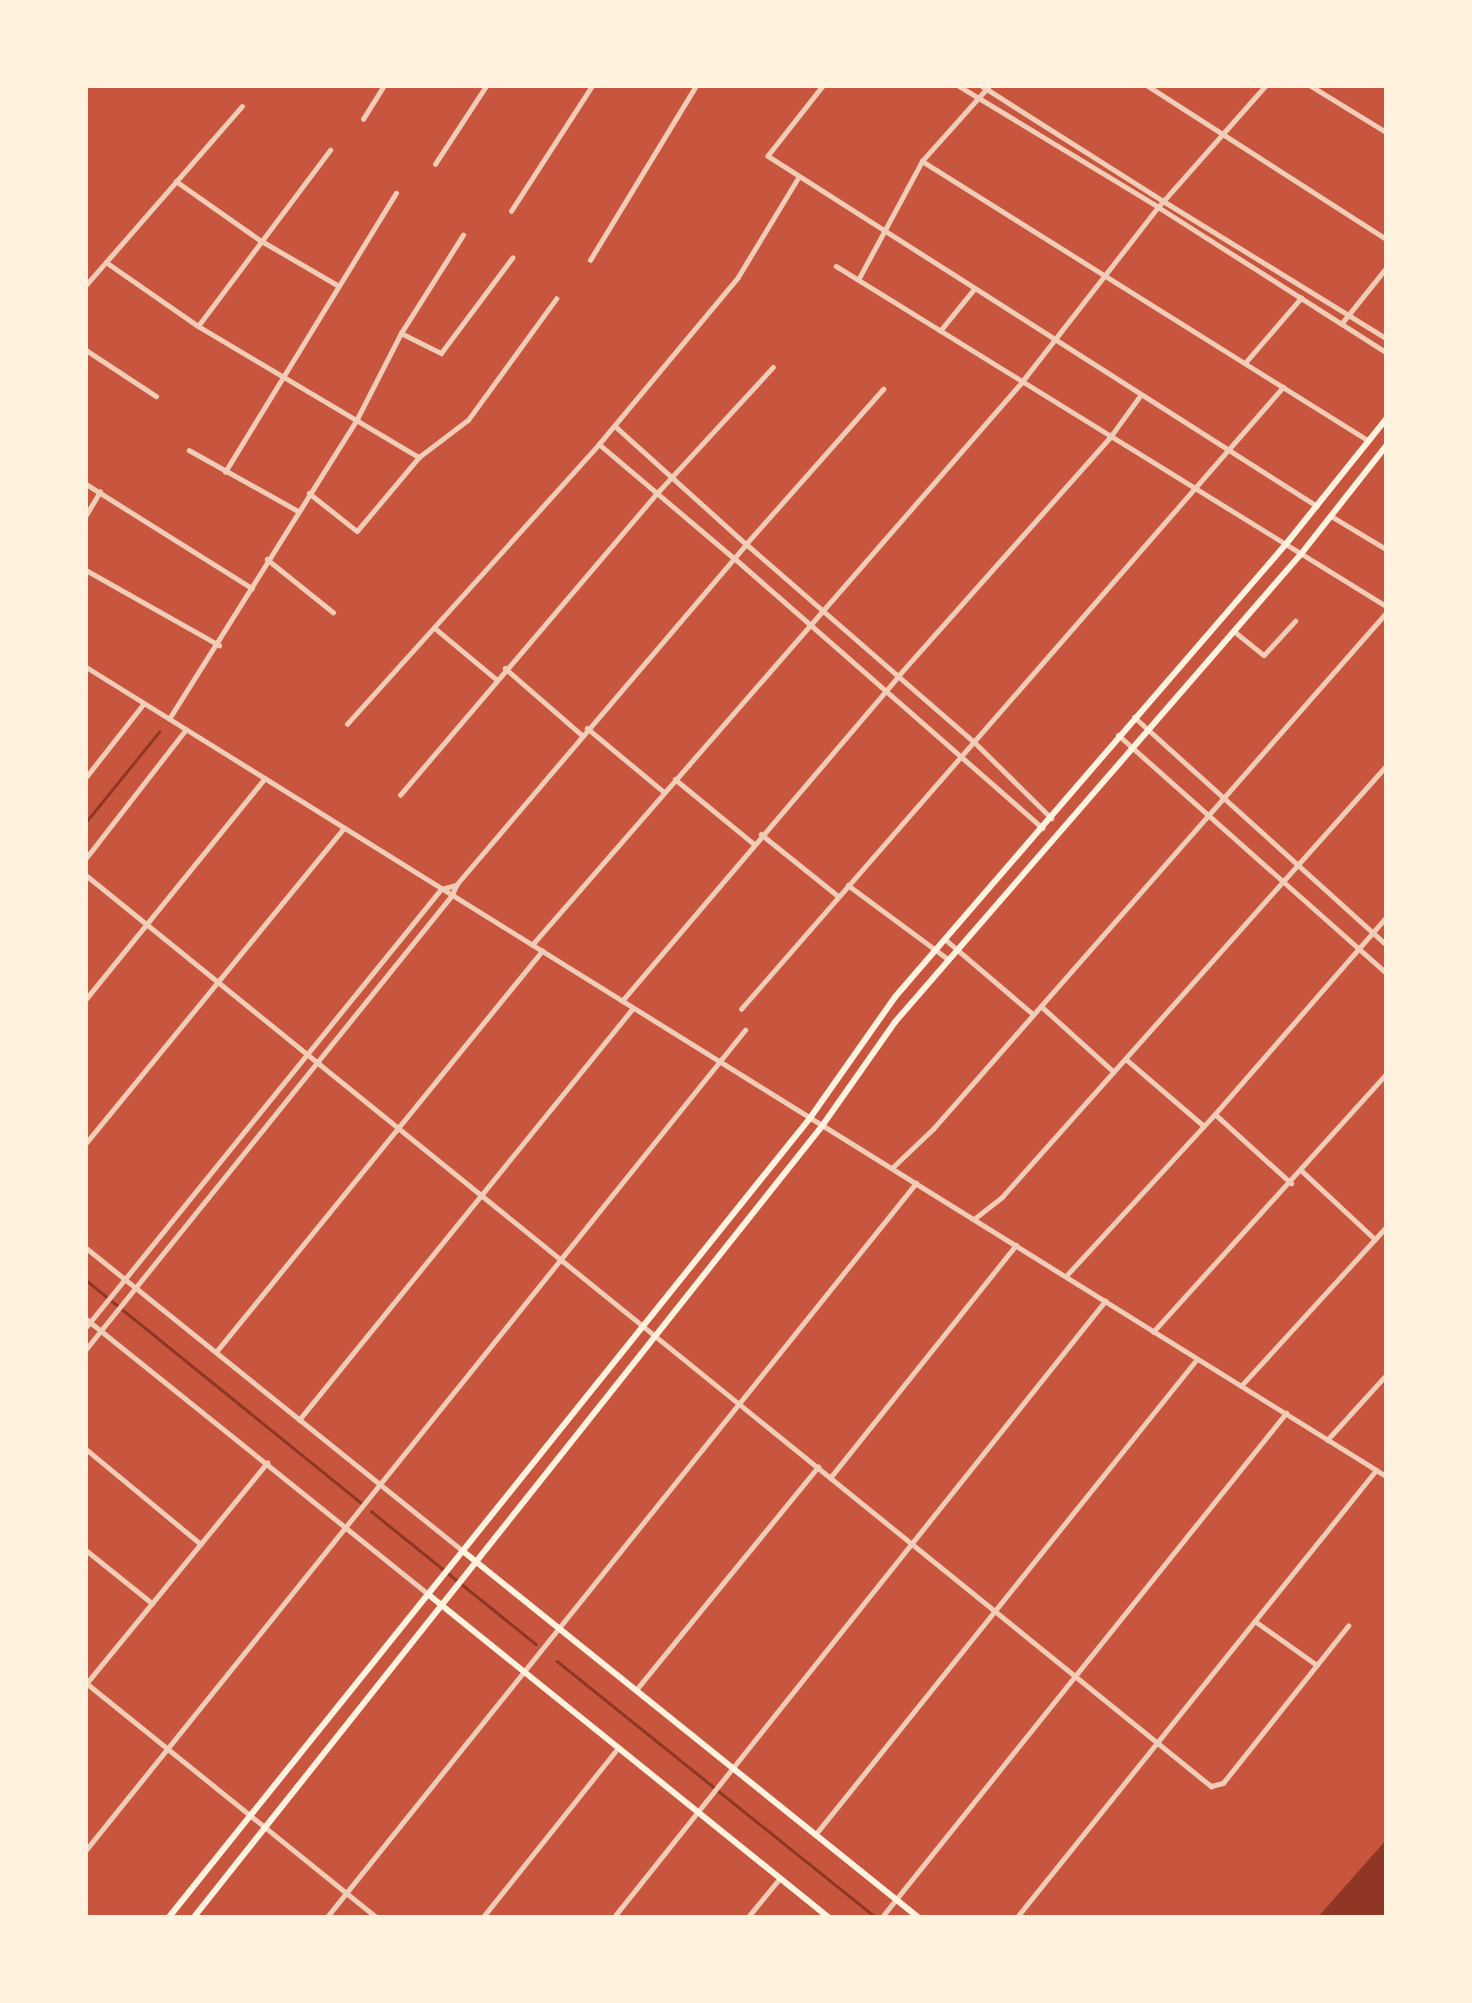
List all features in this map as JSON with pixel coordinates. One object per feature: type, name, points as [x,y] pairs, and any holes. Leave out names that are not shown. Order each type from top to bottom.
[{"type":"main road","points":[[169,1917],[451,1569],[810,1118],[895,997],[1051,818],[1133,716],[1286,544],[1386,419]]},
{"type":"main road","points":[[194,1917],[444,1607],[822,1126],[895,1022],[1131,746],[1301,554],[1386,447]]},
{"type":"main road","points":[[464,1552],[918,1917]]},
{"type":"main road","points":[[429,1595],[828,1917]]},
{"type":"street","points":[[363,119],[384,86]]},
{"type":"street","points":[[435,164],[486,86]]},
{"type":"street","points":[[511,211],[592,86]]},
{"type":"street","points":[[590,260],[696,86]]},
{"type":"street","points":[[823,86],[768,156],[798,178],[883,229],[1140,396],[1318,506]]},
{"type":"street","points":[[958,86],[1158,207],[1386,352]]},
{"type":"street","points":[[1148,86],[1386,239]]},
{"type":"street","points":[[532,945],[1021,383],[1158,207],[1265,86]]},
{"type":"street","points":[[1311,86],[1386,132]]},
{"type":"street","points":[[858,280],[883,229],[922,161],[986,87],[1163,201],[1350,313],[1386,338]]},
{"type":"street","points":[[86,285],[242,106]]},
{"type":"street","points":[[198,326],[330,150]]},
{"type":"street","points":[[922,161],[1369,441]]},
{"type":"street","points":[[347,724],[436,629],[498,553],[615,426],[738,277],[798,178]]},
{"type":"street","points":[[176,181],[260,240],[339,286]]},
{"type":"street","points":[[225,471],[396,193]]},
{"type":"street","points":[[169,719],[219,645],[267,559],[357,419],[401,333],[463,235]]},
{"type":"street","points":[[401,333],[441,353],[512,257]]},
{"type":"street","points":[[106,262],[198,326],[419,457]]},
{"type":"street","points":[[836,266],[1386,607]]},
{"type":"street","points":[[1342,323],[1386,268]]},
{"type":"street","points":[[940,331],[974,289]]},
{"type":"street","points":[[1245,363],[1301,298]]},
{"type":"street","points":[[309,493],[358,531],[419,457],[468,421],[556,299]]},
{"type":"street","points":[[86,350],[156,396]]},
{"type":"street","points":[[400,795],[496,678],[671,477],[773,367]]},
{"type":"street","points":[[741,1009],[973,741],[1197,489],[1283,387]]},
{"type":"street","points":[[86,1349],[452,895],[456,885],[581,734],[883,389]]},
{"type":"street","points":[[622,1001],[753,843],[898,675],[1111,436],[1140,396]]},
{"type":"street","points":[[615,426],[973,741],[1051,818]]},
{"type":"street","points":[[599,444],[659,491],[1042,828]]},
{"type":"street","points":[[189,450],[298,511]]},
{"type":"street","points":[[86,484],[251,589]]},
{"type":"street","points":[[86,515],[100,492]]},
{"type":"street","points":[[1331,516],[1386,549]]},
{"type":"street","points":[[267,559],[333,612]]},
{"type":"street","points":[[86,570],[219,645]]},
{"type":"street","points":[[892,1168],[933,1129],[1386,613]]},
{"type":"street","points":[[1234,631],[1264,654],[1295,621]]},
{"type":"street","points":[[436,629],[496,678]]},
{"type":"street","points":[[86,667],[1386,1476]]},
{"type":"street","points":[[505,668],[581,734]]},
{"type":"street","points":[[86,777],[144,703]]},
{"type":"street","points":[[1133,716],[1386,945]]},
{"type":"street","points":[[587,728],[664,792]]},
{"type":"street","points":[[86,858],[186,729]]},
{"type":"street","points":[[1118,735],[1386,973]]},
{"type":"street","points":[[974,1219],[1002,1198],[1386,766]]},
{"type":"street","points":[[86,999],[265,778]]},
{"type":"street","points":[[675,779],[753,843]]},
{"type":"street","points":[[86,1143],[216,980],[344,828]]},
{"type":"street","points":[[761,834],[838,896]]},
{"type":"street","points":[[86,875],[1211,1786],[1223,1783],[1348,1626]]},
{"type":"street","points":[[429,1595],[101,1329],[87,1322],[304,1052],[441,889],[456,885]]},
{"type":"street","points":[[848,885],[948,959]]},
{"type":"street","points":[[1066,1276],[1216,1114],[1386,917]]},
{"type":"street","points":[[946,940],[1033,1014]]},
{"type":"street","points":[[216,1352],[542,951]]},
{"type":"street","points":[[1041,1006],[1114,1072]]},
{"type":"street","points":[[299,1420],[479,1193],[633,1008]]},
{"type":"street","points":[[86,1850],[348,1529],[560,1259],[745,1030]]},
{"type":"street","points":[[1127,1060],[1204,1126]]},
{"type":"street","points":[[1153,1332],[1291,1183],[1386,1074]]},
{"type":"street","points":[[1216,1114],[1291,1183]]},
{"type":"street","points":[[1301,1171],[1375,1239]]},
{"type":"street","points":[[327,1917],[917,1183]]},
{"type":"street","points":[[1241,1386],[1386,1227]]},
{"type":"street","points":[[830,1478],[1016,1245]]},
{"type":"street","points":[[86,1248],[464,1552]]},
{"type":"street","points":[[614,1917],[700,1814],[911,1543],[1105,1301]]},
{"type":"street","points":[[815,1835],[1197,1359]]},
{"type":"street","points":[[1327,1440],[1386,1375]]},
{"type":"street","points":[[882,1917],[1286,1413]]},
{"type":"street","points":[[86,1449],[201,1544]]},
{"type":"street","points":[[267,1463],[86,1684],[376,1917]]},
{"type":"street","points":[[636,1690],[818,1467]]},
{"type":"street","points":[[1017,1917],[1376,1470]]},
{"type":"street","points":[[86,1550],[152,1603]]},
{"type":"street","points":[[1255,1621],[1317,1665]]},
{"type":"street","points":[[483,1917],[618,1748]]},
{"type":"street","points":[[748,1917],[780,1878]]},
{"type":"shaded area","points":[[1386,1840],[1386,1917],[1318,1917]]},
{"type":"waterway","points":[[86,822],[159,732]]},
{"type":"waterway","points":[[86,1280],[360,1502]]},
{"type":"waterway","points":[[371,1511],[536,1644]]},
{"type":"waterway","points":[[557,1661],[875,1917]]}]
